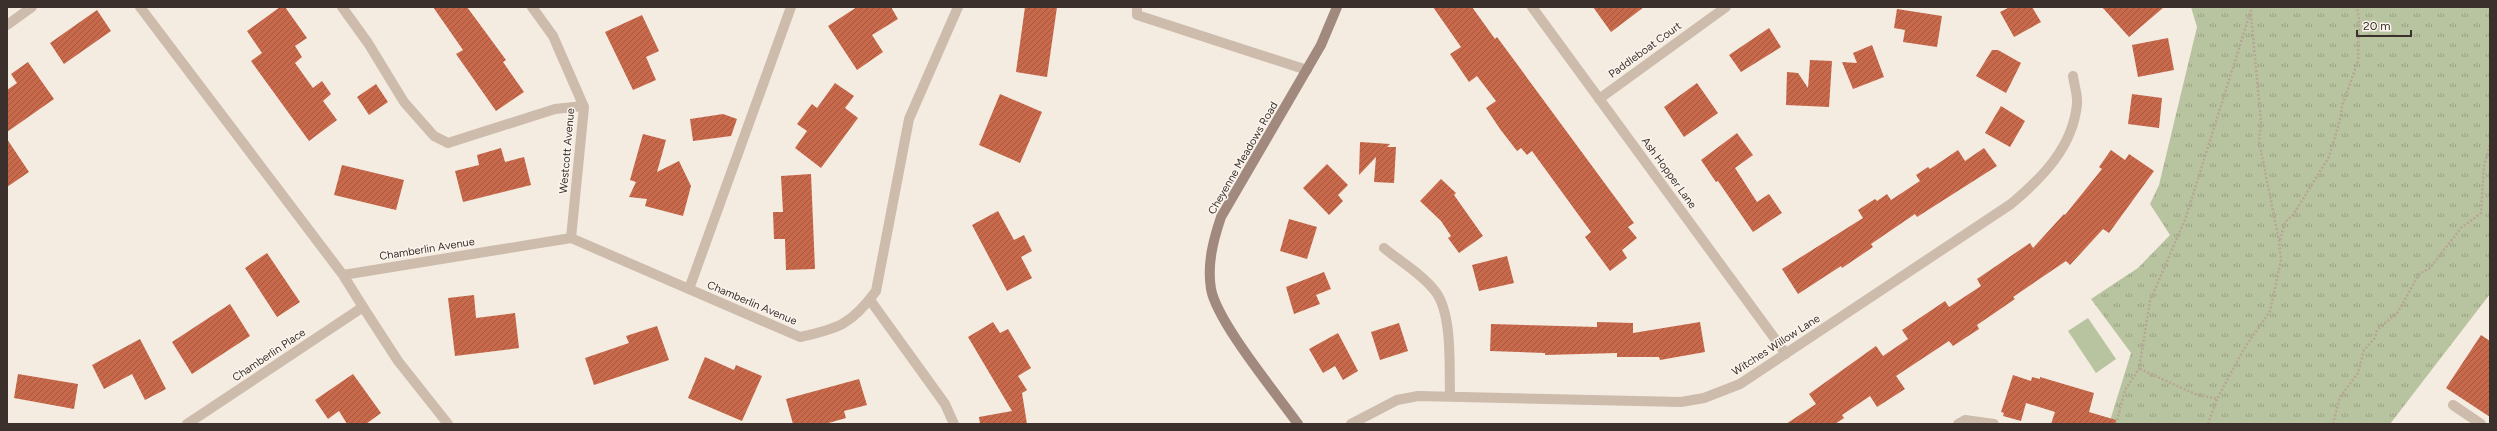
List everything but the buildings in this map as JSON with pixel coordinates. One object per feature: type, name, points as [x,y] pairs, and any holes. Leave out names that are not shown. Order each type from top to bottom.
[{"type":"main road","name":"Cheyenne Meadows Road","points":[[1298,424],[1220,315],[1211,290],[1209,269],[1213,242],[1221,217],[1321,45],[1336,7]]},
{"type":"street","points":[[7,24],[32,7]]},
{"type":"street","points":[[140,7],[343,275],[398,362],[448,424]]},
{"type":"street","points":[[342,7],[368,43],[404,102],[434,136],[448,143],[555,110],[583,106]]},
{"type":"street","name":"Westcott Avenue","points":[[532,7],[552,36],[583,106],[571,238]]},
{"type":"street","points":[[689,289],[791,7]]},
{"type":"street","name":"Chamberlin Avenue","points":[[343,275],[571,238],[800,337],[832,330],[858,314],[876,291],[909,119],[958,7]]},
{"type":"street","points":[[1137,7],[1137,15],[1307,70]]},
{"type":"street","name":"Ash Hopper Lane","points":[[1532,7],[1786,354]]},
{"type":"street","name":"Paddleboat Court","points":[[1599,99],[1726,7]]},
{"type":"street","name":"Witches Willow Lane","points":[[1351,424],[1397,400],[1418,396],[1450,396],[1520,400],[1681,402],[1704,398],[1740,384],[2011,204],[2031,187],[2058,154],[2073,124],[2077,102],[2073,76]]},
{"type":"street","points":[[1384,248],[1424,279],[1442,302],[1447,336],[1450,396]]},
{"type":"street","points":[[870,300],[945,404],[954,424]]},
{"type":"street","name":"Chamberlin Place","points":[[187,424],[364,307]]},
{"type":"street","points":[[2453,405],[2481,424]]},
{"type":"street","points":[[1958,424],[1965,420],[1994,424]]},
{"type":"path","points":[[2116,424],[2125,390],[2140,368],[2150,301],[2186,217],[2252,7]]},
{"type":"path","points":[[2279,241],[2284,222],[2293,214],[2329,158],[2340,120],[2342,106],[2358,61],[2357,7]]},
{"type":"path","points":[[2208,424],[2217,399],[2244,349],[2270,311],[2281,260],[2279,241],[2259,141],[2261,122],[2251,12]]},
{"type":"path","points":[[2333,424],[2340,397],[2358,373],[2364,350],[2375,338],[2377,330],[2398,312],[2419,274],[2430,268],[2461,228],[2481,213],[2484,166],[2490,144]]},
{"type":"path","points":[[2140,368],[2195,394],[2217,399]]},
{"type":"green space","points":[[2191,7],[2490,7],[2490,294],[2390,424],[2109,424],[2131,353],[2091,299],[2138,268],[2170,235],[2150,204],[2159,185],[2197,27]]},
{"type":"green space","points":[[2088,318],[2116,359],[2096,373],[2068,331]]}]
